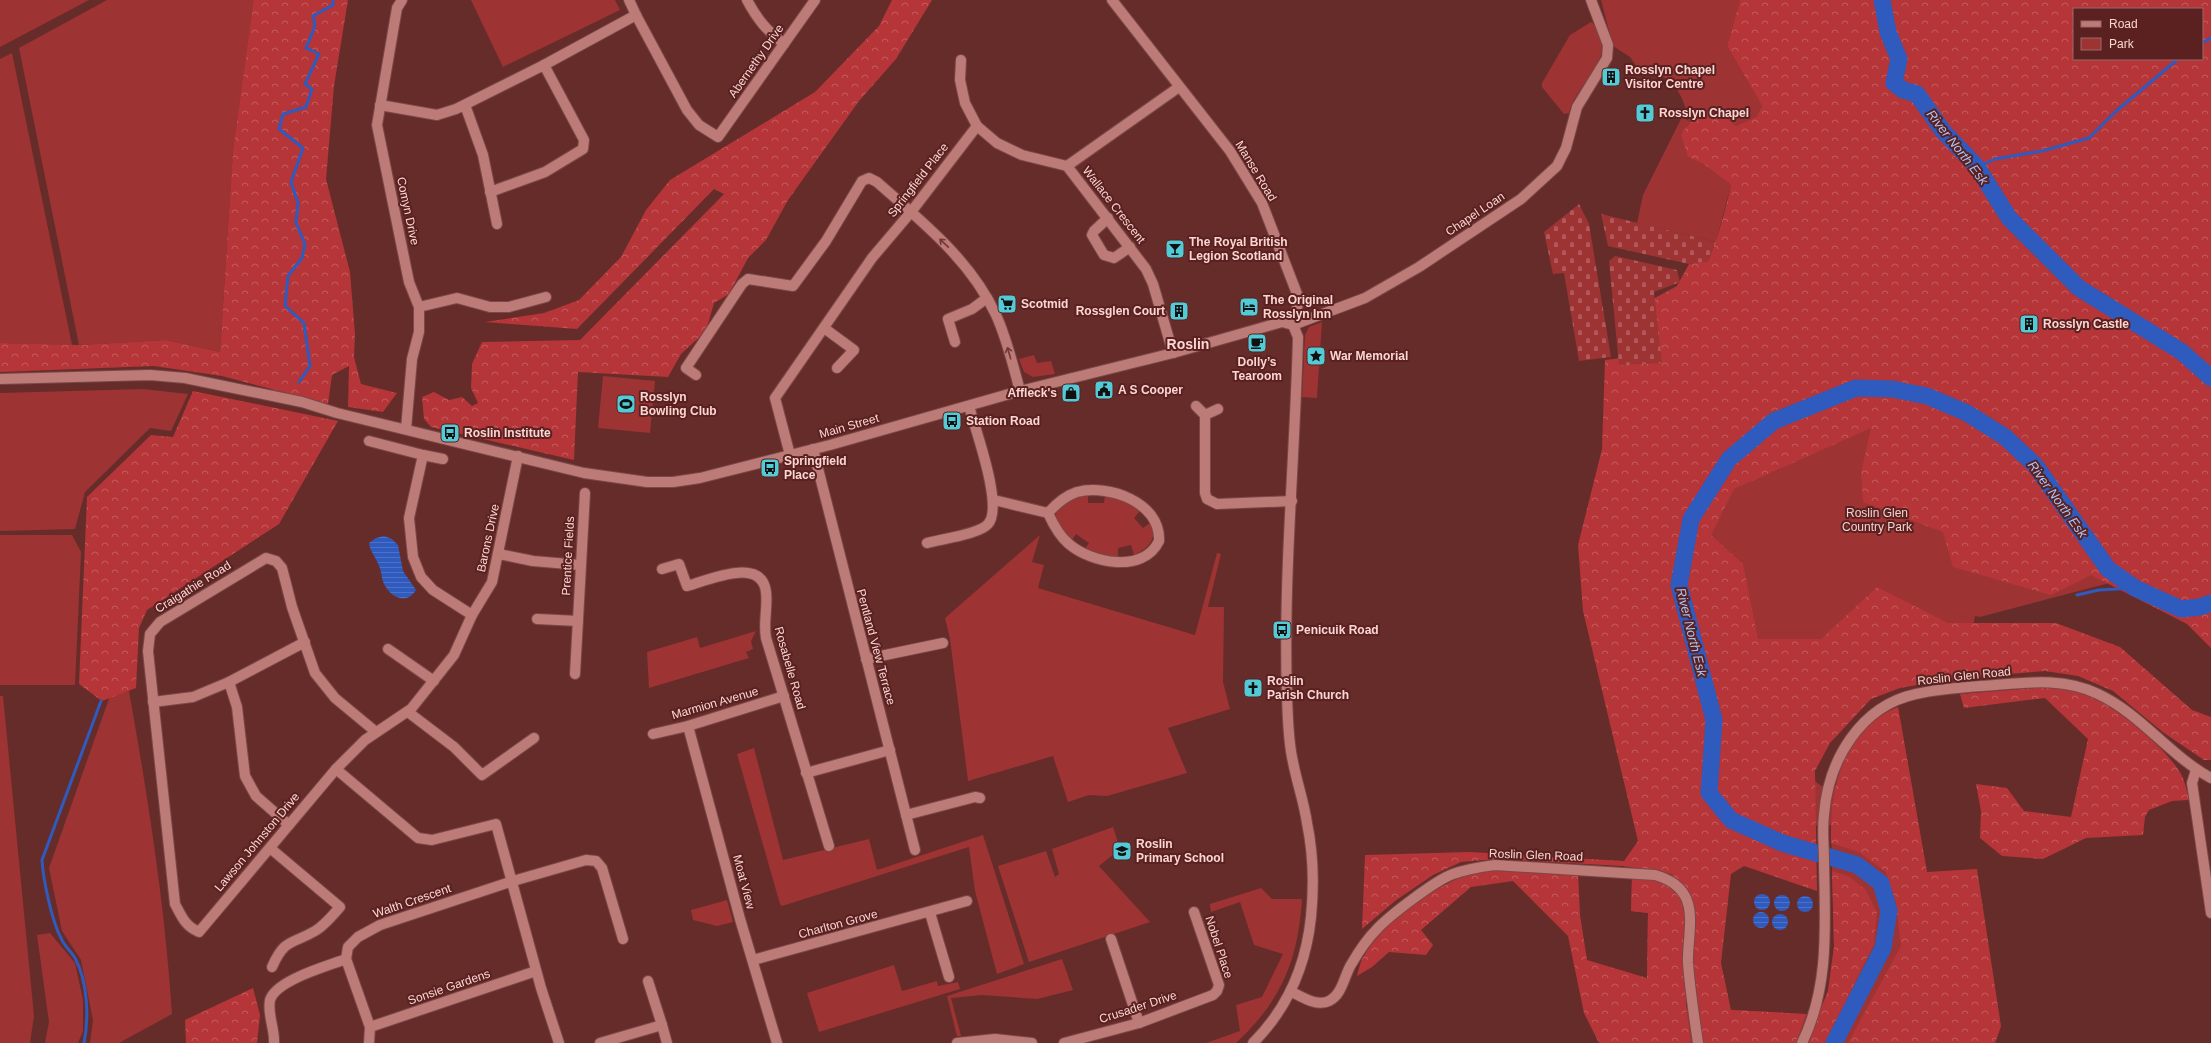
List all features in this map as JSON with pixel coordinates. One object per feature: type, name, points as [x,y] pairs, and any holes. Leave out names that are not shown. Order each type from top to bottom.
[{"type":"street","name":"Comyn Drive","points":[[402,0],[397,8],[377,125],[409,282],[419,307],[419,332],[412,359],[406,429]]},
{"type":"street","points":[[380,105],[437,115],[465,105],[544,65],[636,15],[629,0]]},
{"type":"street","points":[[747,0],[755,16],[768,32],[784,44]]},
{"type":"street","name":"Abernethy Drive","points":[[636,15],[687,110],[699,125],[718,137],[814,0]]},
{"type":"street","name":"Manse Road","points":[[1112,0],[1230,151],[1262,203],[1299,299],[1293,325]]},
{"type":"street","name":"Chapel Loan","points":[[1293,325],[1376,292],[1419,267],[1521,200],[1557,166],[1566,148],[1578,107],[1607,58],[1608,45],[1591,0]]},
{"type":"street","name":"Wallace Crescent","points":[[962,60],[960,80],[965,103],[977,126],[997,143],[1022,155],[1067,166],[1146,269],[1154,284],[1172,353]]},
{"type":"street","points":[[490,192],[545,172],[583,149],[584,140],[544,65]]},
{"type":"street","points":[[1067,166],[1180,87]]},
{"type":"street","points":[[465,105],[483,154],[497,224]]},
{"type":"street","name":"Springfield Place","points":[[790,455],[775,398],[872,258],[911,212],[977,126]]},
{"type":"street","points":[[696,375],[686,368],[742,284],[748,279],[793,286],[826,241],[862,181],[869,178],[877,182],[949,246],[971,272],[987,298],[1005,336],[1020,391]]},
{"type":"street","points":[[1108,218],[1094,231],[1092,235],[1104,255],[1114,258],[1130,247]]},
{"type":"street","points":[[419,307],[457,298],[490,307],[509,307],[546,297]]},
{"type":"street","points":[[955,342],[948,319],[972,309],[987,298]]},
{"type":"street","name":"Main Street","points":[[0,379],[150,375],[185,378],[302,402],[337,413],[584,473],[647,482],[673,482],[700,478],[813,450],[1020,391],[1172,353],[1282,322],[1293,325]]},
{"type":"street","points":[[1253,1043],[1278,1015],[1292,992],[1308,941],[1312,894],[1308,824],[1292,761],[1287,697],[1288,606],[1298,337],[1293,325]]},
{"type":"street","points":[[824,328],[854,350],[852,358],[837,368]]},
{"type":"street","points":[[927,543],[982,529],[993,518],[994,500],[969,406]]},
{"type":"street","points":[[1218,408],[1199,411],[1205,492],[1207,499],[1211,503],[1217,504],[1292,501]]},
{"type":"street","points":[[369,441],[443,459]]},
{"type":"street","name":"Pentland View Terrace","points":[[813,450],[915,850]]},
{"type":"street","points":[[423,455],[409,518],[413,557],[421,577],[433,590],[472,615]]},
{"type":"street","name":"Barons Drive","points":[[472,615],[492,582],[518,456]]},
{"type":"street","points":[[994,500],[1048,514],[1055,527],[1069,544],[1094,558],[1119,562],[1134,561],[1150,552],[1159,541],[1156,524],[1142,507],[1132,499],[1106,490],[1077,492],[1057,503],[1048,514]]},
{"type":"street","name":"Prentice Fields","points":[[575,674],[585,493]]},
{"type":"street","points":[[499,554],[533,561],[580,565]]},
{"type":"street","name":"Craigathie Road","points":[[199,932],[189,928],[184,922],[175,904],[148,652],[150,634],[160,622],[266,558],[276,560],[282,568],[292,607],[315,673],[335,698],[376,732]]},
{"type":"street","name":"Rosabelle Road","points":[[662,568],[679,564],[687,586],[741,571],[759,577],[765,583],[766,594],[764,627],[806,773],[820,832],[829,846]]},
{"type":"street","name":"Lawson Johnston Drive","points":[[199,932],[336,769],[365,740],[408,712],[454,654],[472,615]]},
{"type":"street","points":[[537,619],[578,621]]},
{"type":"street","points":[[153,702],[192,697],[229,682],[305,642]]},
{"type":"street","points":[[866,658],[943,643]]},
{"type":"street","points":[[388,649],[434,681]]},
{"type":"street","name":"Roslin Glen Road","points":[[1802,1043],[1817,1007],[1824,971],[1825,887],[1823,825],[1830,782],[1839,757],[1852,736],[1872,714],[1892,702],[1915,694],[1965,687],[2047,681],[2080,687],[2099,694],[2125,710],[2196,770],[2211,778]]},
{"type":"street","points":[[229,682],[237,707],[245,776],[256,796],[289,825]]},
{"type":"street","name":"Marmion Avenue","points":[[653,734],[688,726],[784,696]]},
{"type":"street","points":[[408,712],[454,747],[482,775],[534,738]]},
{"type":"street","name":"Moat View","points":[[688,726],[752,960],[778,1043]]},
{"type":"street","points":[[806,773],[890,750]]},
{"type":"street","points":[[336,769],[418,838],[432,840],[496,824],[513,881],[536,971],[559,1043]]},
{"type":"street","points":[[2196,770],[2192,782],[2211,913]]},
{"type":"street","points":[[906,815],[975,796],[980,798]]},
{"type":"street","points":[[270,848],[340,907],[316,931],[290,941],[279,951],[272,967]]},
{"type":"street","name":"Walth Crescent","points":[[346,959],[348,947],[358,937],[380,925],[513,881],[586,860],[596,861],[602,868],[623,939]]},
{"type":"street","name":"Roslin Glen Road","points":[[1292,992],[1309,1001],[1320,1003],[1327,1002],[1334,997],[1350,964],[1378,927],[1424,891],[1452,874],[1473,867],[1495,865],[1655,875],[1668,879],[1678,887],[1685,897],[1689,910],[1688,969],[1698,1043]]},
{"type":"street","name":"Charlton Grove","points":[[752,960],[930,913],[967,901]]},
{"type":"street","name":"Nobel Place","points":[[1194,912],[1219,985],[1217,991]]},
{"type":"street","points":[[930,913],[946,973]]},
{"type":"street","points":[[1111,939],[1138,1023]]},
{"type":"street","points":[[274,1043],[270,999],[276,990],[297,977],[346,959],[370,1027],[369,1043]]},
{"type":"street","name":"Sonsie Gardens","points":[[370,1027],[536,971]]},
{"type":"street","points":[[648,981],[667,1043]]},
{"type":"street","name":"Crusader Drive","points":[[1064,1043],[1138,1023],[1213,995],[1217,991]]},
{"type":"street","points":[[600,1043],[662,1025]]},
{"type":"street","points":[[957,1043],[988,1041],[1032,1043]]},
{"type":"green space","points":[[0,0],[89,0],[0,47]]},
{"type":"green space","points":[[107,0],[255,0],[233,150],[220,352],[166,340],[79,345],[19,48]]},
{"type":"green space","points":[[254,0],[348,0],[334,86],[326,179],[350,272],[355,334],[354,357],[361,384],[397,393],[383,412],[348,407],[349,366],[332,375],[328,404],[222,376],[154,366],[0,372],[0,343],[79,345],[166,340],[220,352],[233,150]]},
{"type":"green space","points":[[471,0],[615,0],[620,10],[503,67]]},
{"type":"green space","points":[[892,0],[932,0],[896,59],[859,101],[788,200],[766,240],[748,258],[729,294],[714,303],[706,331],[681,354],[668,377],[578,372],[574,460],[431,427],[424,419],[422,397],[434,392],[449,400],[462,397],[472,406],[478,403],[471,388],[472,364],[482,342],[580,340],[724,194],[714,189],[577,329],[485,322],[544,313],[579,300],[621,257],[646,210],[670,180],[815,92],[879,26]]},
{"type":"green space","points":[[1601,0],[1740,0],[1727,46],[1762,106],[1756,117],[1736,126],[1722,114],[1698,112],[1687,126],[1688,157],[1705,165],[1731,185],[1716,242],[1637,223],[1643,195],[1683,115],[1689,122],[1682,98],[1667,79],[1660,75],[1640,72],[1630,57],[1613,46]]},
{"type":"green space","points":[[1740,0],[2211,0],[2211,648],[2187,624],[2091,575],[2051,595],[1953,567],[1943,532],[1863,502],[1861,473],[1871,428],[1734,489],[1711,535],[1743,564],[1758,639],[1821,639],[1877,587],[1948,623],[2056,623],[2120,647],[2192,710],[2211,717],[2211,760],[2204,760],[2164,733],[2113,691],[2078,676],[2045,671],[1957,678],[1900,688],[1871,699],[1830,743],[1815,771],[1817,891],[1744,866],[1731,874],[1721,963],[1731,1010],[1806,1014],[1796,1043],[1702,1043],[1682,886],[1671,874],[1623,866],[1496,859],[1461,862],[1433,875],[1395,901],[1362,929],[1365,855],[1470,852],[1624,861],[1638,841],[1583,611],[1578,545],[1602,449],[1605,360],[1653,354],[1653,299],[1677,286],[1689,264],[1708,261],[1719,233],[1731,185],[1705,165],[1688,157],[1681,134],[1698,112],[1722,114],[1736,126],[1756,117],[1762,106],[1727,46]]},
{"type":"green space","points":[[1591,22],[1595,25],[1601,38],[1601,54],[1593,72],[1576,96],[1569,113],[1564,114],[1542,87],[1542,83],[1570,35]]},
{"type":"green space","points":[[12,53],[72,345],[0,343],[0,59]]},
{"type":"green space","points":[[1579,204],[1589,224],[1611,357],[1579,361],[1564,273],[1553,274],[1544,232]]},
{"type":"green space","points":[[1601,214],[1716,242],[1708,261],[1689,264],[1608,246]]},
{"type":"green space","points":[[1615,256],[1677,270],[1680,282],[1654,292],[1662,363],[1619,365],[1609,261]]},
{"type":"green space","points":[[1322,322],[1317,398],[1302,397],[1305,335],[1309,327]]},
{"type":"green space","points":[[1034,355],[1037,363],[1051,361],[1055,374],[1033,377],[1024,372],[1019,359]]},
{"type":"green space","name":"Rosslyn Bowling Club","points":[[603,376],[655,381],[650,433],[598,428]]},
{"type":"green space","points":[[143,389],[188,394],[171,431],[150,428],[85,492],[75,529],[0,531],[0,393]]},
{"type":"green space","points":[[193,391],[338,421],[279,524],[147,610],[139,628],[136,688],[102,701],[79,684],[87,497],[151,435],[173,437]]},
{"type":"green space","name":"Roslin Glen Country Park","points":[[1857,393],[2113,582],[1980,617],[1975,616],[1972,631],[1863,644],[1798,769],[1823,787],[1833,789],[1898,707],[1927,873],[2001,1026],[1995,1043],[1667,1043],[1647,978],[1648,913],[1631,911],[1632,877],[1685,919],[1686,1007],[1818,1015],[1828,991],[1834,947],[1831,825],[1794,826],[1683,586],[1731,463]]},
{"type":"green space","points":[[1088,495],[1088,503],[1104,503],[1105,495],[1130,503],[1140,511],[1134,518],[1143,528],[1150,523],[1152,528],[1153,538],[1148,546],[1144,550],[1134,555],[1131,545],[1118,548],[1118,556],[1106,556],[1084,550],[1089,543],[1076,534],[1072,540],[1059,525],[1056,516],[1057,511],[1077,497]]},
{"type":"green space","points":[[0,535],[72,535],[81,552],[75,685],[0,685]]},
{"type":"green space","points":[[1040,535],[1032,562],[1044,565],[1038,588],[1195,635],[1217,553],[1221,554],[1208,607],[1224,607],[1223,682],[1230,709],[1168,728],[1187,773],[1107,796],[1089,795],[1068,802],[1053,756],[968,781],[950,639],[945,618]]},
{"type":"green space","points":[[756,631],[751,641],[753,649],[746,652],[749,658],[649,688],[647,652],[697,637],[700,648]]},
{"type":"green space","points":[[2046,687],[2080,692],[2106,704],[2121,714],[2150,738],[2174,763],[2181,774],[2189,800],[2172,801],[2149,810],[2145,817],[2143,835],[2086,838],[2043,859],[2002,856],[1980,838],[1981,811],[1976,784],[2007,788],[2024,811],[2071,817],[2088,739],[2045,698],[1964,708],[1960,694]]},
{"type":"green space","points":[[129,691],[155,852],[165,933],[172,1014],[119,1043],[90,1043],[93,1020],[81,960],[62,931],[49,868],[111,693]]},
{"type":"green space","points":[[0,696],[3,696],[34,1016],[30,1043],[0,1043]]},
{"type":"green space","points":[[1898,707],[1927,872],[1977,869],[2001,1026],[1995,1043],[1848,1043],[1901,946],[1896,903],[1886,872],[1859,852],[1831,843],[1833,801],[1837,781],[1851,745],[1863,730],[1879,717]]},
{"type":"green space","points":[[754,748],[783,860],[869,839],[877,870],[983,835],[1024,964],[997,974],[975,891],[969,847],[782,906],[780,904],[737,754]]},
{"type":"green space","points":[[1113,827],[1120,849],[1099,866],[1150,922],[1029,962],[998,866],[1046,851],[1055,877],[1059,874],[1052,849]]},
{"type":"green space","points":[[1504,869],[1578,873],[1580,915],[1587,960],[1647,978],[1648,913],[1631,911],[1632,877],[1651,879],[1666,884],[1682,899],[1685,919],[1686,1007],[1691,1043],[1599,1043],[1584,1013],[1568,936],[1513,881],[1471,887],[1421,930],[1433,945],[1426,955],[1389,952],[1372,967],[1357,976],[1364,956],[1373,943],[1384,930],[1413,905],[1446,884],[1477,871]]},
{"type":"green space","points":[[1832,871],[1848,876],[1866,890],[1877,913],[1874,944],[1825,1043],[1807,1043],[1828,991],[1834,947]]},
{"type":"green space","points":[[1261,888],[1272,899],[1302,899],[1296,941],[1285,978],[1265,1011],[1236,1043],[1206,1043],[1240,1031],[1236,1005],[1262,997],[1283,954],[1254,945],[1240,902],[1211,912],[1210,904]]},
{"type":"green space","points":[[727,900],[733,922],[717,926],[693,920],[691,910]]},
{"type":"green space","points":[[50,933],[75,963],[83,1000],[83,1031],[78,1043],[45,1043],[49,1022],[37,935]]},
{"type":"green space","points":[[1062,959],[1073,990],[1037,999],[982,995],[951,998],[961,1036],[957,1036],[947,996]]},
{"type":"green space","points":[[894,965],[902,991],[937,981],[938,986],[958,982],[960,989],[819,1032],[807,993]]},
{"type":"green space","points":[[253,988],[260,1015],[257,1043],[186,1043],[185,1020]]},
{"type":"water","points":[[384,536],[392,539],[398,545],[403,571],[416,590],[408,597],[399,598],[395,596],[387,589],[383,582],[380,568],[369,543],[376,538]]},
{"type":"water","points":[[1759,894],[1765,894],[1770,899],[1768,908],[1765,910],[1759,910],[1754,905],[1754,899]]},
{"type":"water","points":[[1779,895],[1785,895],[1790,900],[1788,909],[1785,911],[1779,911],[1774,906],[1774,900]]},
{"type":"water","points":[[1802,896],[1808,896],[1813,901],[1811,910],[1808,912],[1802,912],[1797,907],[1797,901]]},
{"type":"water","points":[[1758,912],[1764,912],[1769,917],[1767,926],[1764,928],[1758,928],[1753,923],[1753,917]]},
{"type":"water","points":[[1777,914],[1783,914],[1788,919],[1786,928],[1783,930],[1777,930],[1772,925],[1772,919]]},
{"type":"waterway","points":[[299,382],[310,366],[304,323],[285,306],[288,276],[302,258],[305,244],[296,223],[298,203],[291,182],[303,148],[279,129],[283,114],[306,107],[312,89],[305,84],[319,54],[306,48],[315,26],[313,16],[333,5],[333,0]]},
{"type":"waterway","name":"River North Esk","points":[[1882,0],[1888,32],[1899,59],[1894,83],[1903,90],[1917,94],[1943,131],[1977,167],[2009,218],[2079,288],[2182,352],[2211,378]]},
{"type":"waterway","points":[[2203,42],[2211,38]]},
{"type":"waterway","points":[[1977,167],[1995,159],[2042,151],[2089,138],[2115,112],[2177,60]]},
{"type":"waterway","name":"River North Esk","points":[[1834,1043],[1883,948],[1889,911],[1881,883],[1857,865],[1782,843],[1731,820],[1709,793],[1714,720],[1679,585],[1691,519],[1729,459],[1774,421],[1856,388],[1892,389],[1927,396],[1967,413],[2005,437],[2035,465],[2108,569],[2135,588],[2181,609],[2200,607],[2211,603]]},
{"type":"waterway","points":[[2077,595],[2099,590],[2135,588]]},
{"type":"waterway","points":[[84,1043],[87,1011],[83,978],[75,958],[62,941],[54,922],[46,889],[42,860],[101,701]]},
{"type":"place","name":"Rosslyn Chapel Visitor Centre","points":[[1611,77]]},
{"type":"place","name":"Rosslyn Chapel","points":[[1645,113]]},
{"type":"place","name":"The Royal British Legion Scotland","points":[[1175,249]]},
{"type":"place","name":"Scotmid","points":[[1007,304]]},
{"type":"place","name":"The Original Rosslyn Inn","points":[[1249,307]]},
{"type":"place","name":"Rossglen Court","points":[[1179,311]]},
{"type":"place","name":"Rosslyn Castle","points":[[2029,324]]},
{"type":"place","name":"Dolly’s Tearoom","points":[[1257,343]]},
{"type":"place","name":"War Memorial","points":[[1316,356]]},
{"type":"place","name":"A S Cooper","points":[[1104,390]]},
{"type":"place","name":"Affleck's","points":[[1071,393]]},
{"type":"place","name":"Rosslyn Bowling Club","points":[[626,404]]},
{"type":"place","name":"Station Road","points":[[952,421]]},
{"type":"place","name":"Roslin Institute","points":[[450,433]]},
{"type":"place","name":"Springfield Place","points":[[770,468]]},
{"type":"place","name":"Penicuik Road","points":[[1282,630]]},
{"type":"place","name":"Roslin Parish Church","points":[[1253,688]]},
{"type":"place","name":"Roslin Primary School","points":[[1122,851]]},
{"type":"district","name":"Roslin","points":[[1188,344]]}]
